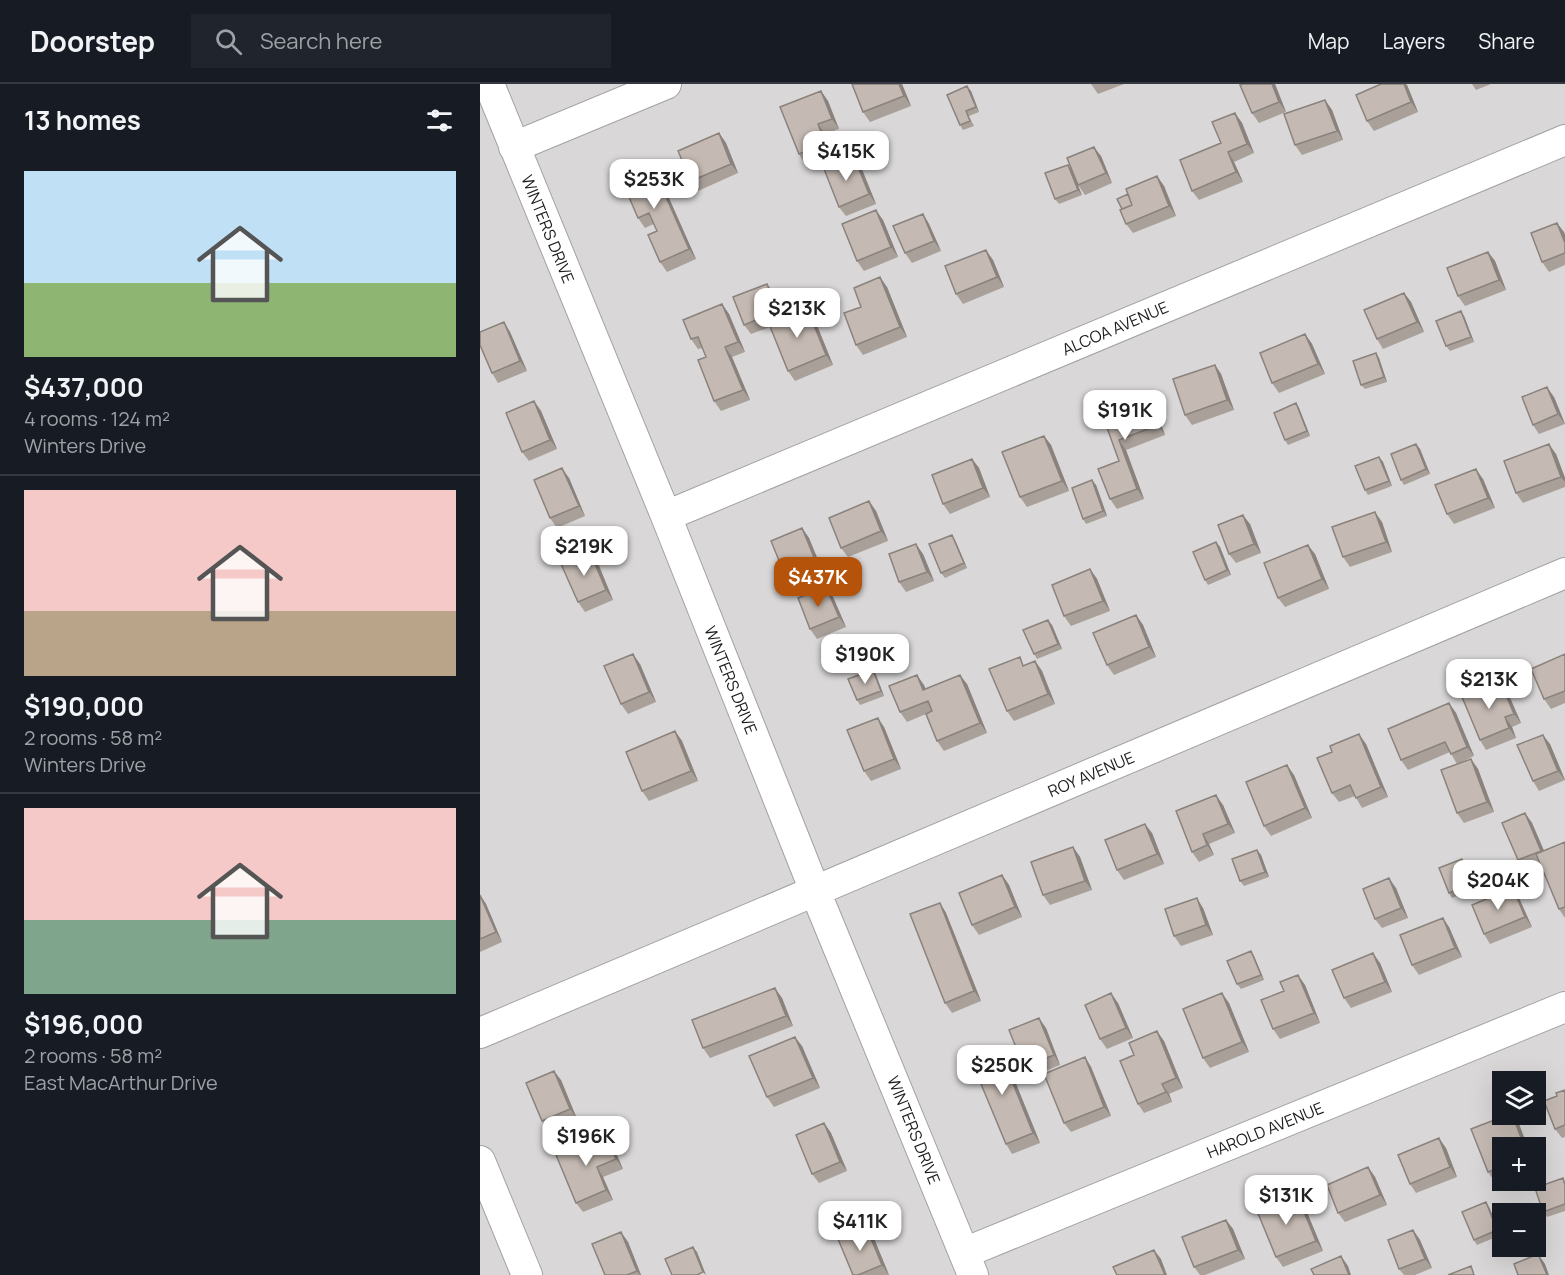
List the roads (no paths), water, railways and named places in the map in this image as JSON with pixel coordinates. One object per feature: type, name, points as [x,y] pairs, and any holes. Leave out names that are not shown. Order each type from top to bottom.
[{"type":"street","name":"WINTERS DRIVE","points":[[489,84],[666,516],[815,891],[969,1264]]},
{"type":"street","points":[[514,147],[666,84]]},
{"type":"street","name":"ALCOA AVENUE","points":[[666,516],[1565,140]]},
{"type":"street","name":"ROY AVENUE","points":[[480,1033],[1565,573]]},
{"type":"street","name":"HAROLD AVENUE","points":[[969,1264],[1565,1006]]},
{"type":"street","points":[[480,1161],[527,1275]]}]
